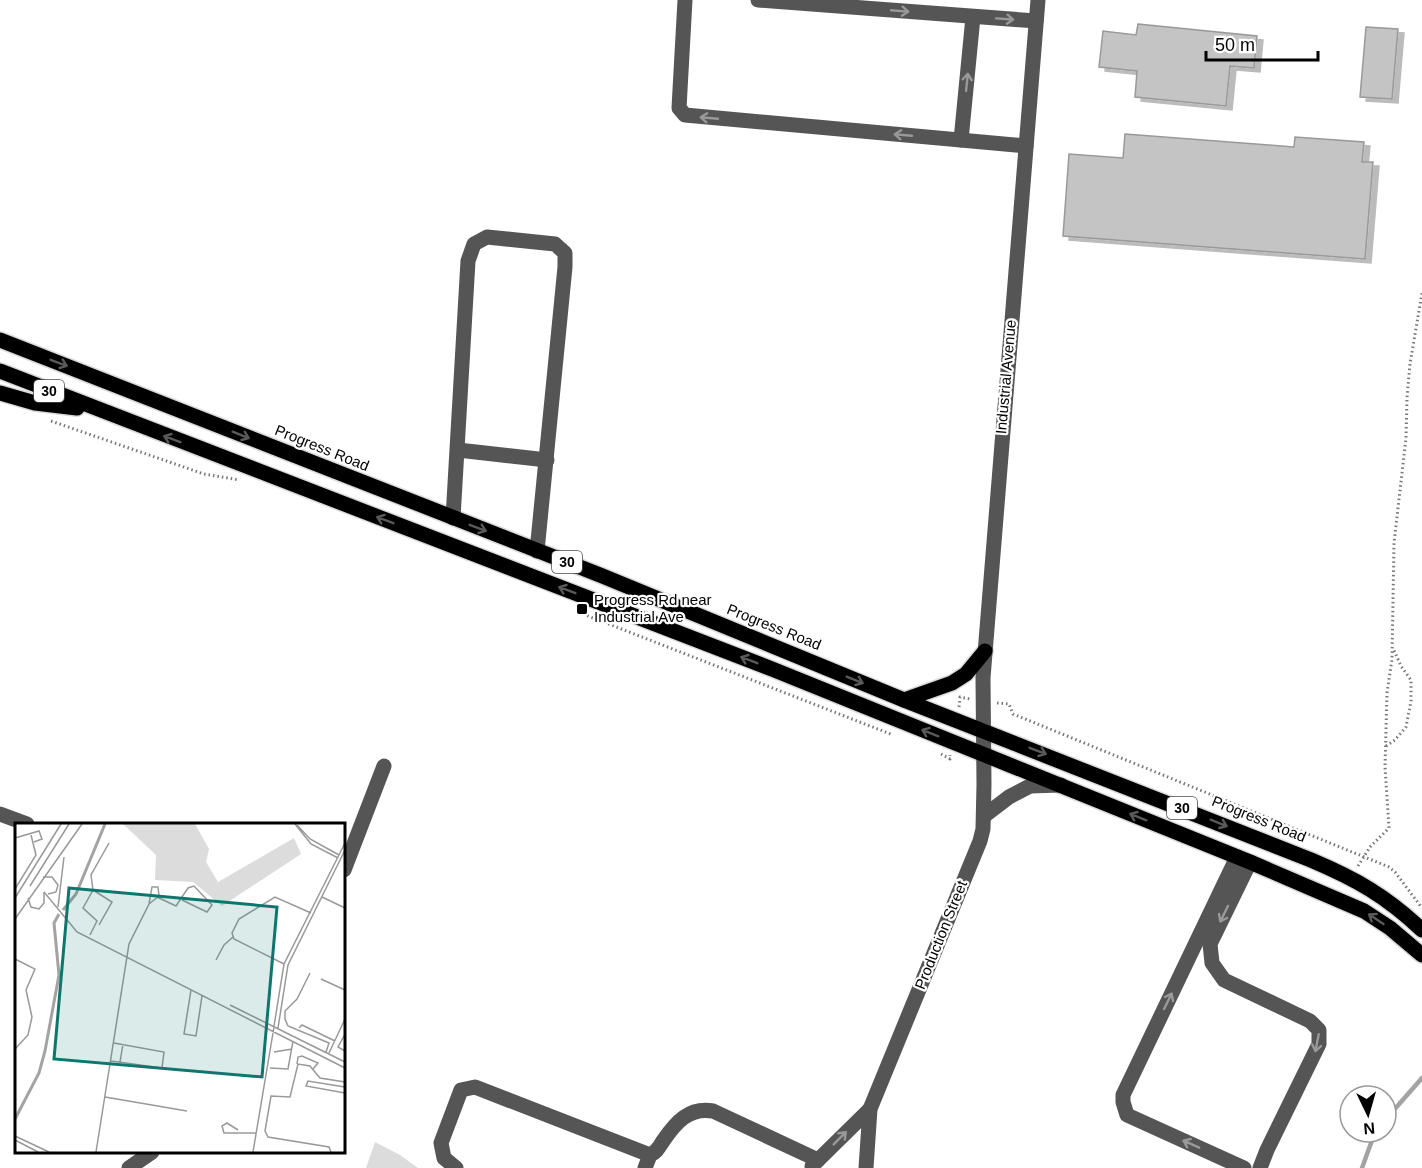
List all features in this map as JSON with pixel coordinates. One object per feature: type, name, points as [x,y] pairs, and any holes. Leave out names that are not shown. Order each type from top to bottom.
[{"type":"main road","name":"Progress Road","points":[[2,339],[537,551],[904,700],[1172,803],[1353,878],[1385,898],[1422,930]]},
{"type":"main road","name":"30","points":[[0,371],[761,665],[1244,859],[1364,911],[1390,928],[1422,955]]},
{"type":"main road","points":[[0,393],[35,403],[98,410]]},
{"type":"main road","points":[[904,700],[952,683],[966,674],[985,651]]},
{"type":"street","points":[[685,0],[679,108],[685,115],[1026,146]]},
{"type":"street","points":[[758,0],[1036,21]]},
{"type":"street","name":"Industrial Avenue","points":[[984,755],[985,651],[1038,0]]},
{"type":"street","points":[[961,140],[973,17]]},
{"type":"street","points":[[453,518],[468,261],[474,244],[487,237],[555,244],[565,253],[565,267],[537,551]]},
{"type":"street","points":[[458,450],[547,460]]},
{"type":"street","name":"Production Street","points":[[866,1168],[870,1109],[980,841],[984,816],[984,755]]},
{"type":"street","points":[[345,867],[384,766]]},
{"type":"street","points":[[984,816],[1009,797],[1030,786],[1061,785]]},
{"type":"street","points":[[0,814],[22,823]]},
{"type":"street","points":[[1244,859],[1123,1095],[1122,1102],[1127,1115],[1244,1168]]},
{"type":"street","points":[[1244,859],[1210,944],[1212,963],[1224,980],[1310,1021],[1319,1030],[1319,1044],[1260,1168]]},
{"type":"street","points":[[456,1168],[444,1158],[441,1143],[461,1090],[475,1087],[648,1161],[672,1128],[687,1114],[701,1109],[713,1111],[814,1164]]},
{"type":"street","name":"Production Street","points":[[814,1164],[870,1109]]},
{"type":"street","points":[[129,1168],[151,1153]]},
{"type":"path","points":[[1353,878],[1364,857],[1389,828],[1385,767],[1388,693],[1393,647],[1394,543],[1406,438],[1410,364],[1422,293]]},
{"type":"path","points":[[1386,746],[1395,740],[1406,727],[1411,701],[1411,680],[1401,666],[1393,647]]},
{"type":"path","points":[[983,702],[1009,704],[1013,714],[1364,857],[1395,872],[1422,908]]},
{"type":"shaded area","points":[[375,1142],[400,1155],[418,1168],[366,1168]]},
{"type":"building","points":[[1138,24],[1257,36],[1254,68],[1230,66],[1226,106],[1135,97],[1137,71],[1099,67],[1103,31],[1136,35]]},
{"type":"building","points":[[1366,27],[1398,29],[1392,99],[1360,97]]},
{"type":"building","points":[[1125,134],[1294,147],[1295,137],[1364,142],[1362,162],[1373,162],[1365,259],[1063,236],[1069,154],[1123,158]]},
{"type":"waterway","points":[[1398,1105],[1422,1078]]},
{"type":"waterway","points":[[1362,1168],[1371,1144]]},
{"type":"place","name":"Progress Rd near Industrial Ave","points":[[582,609]]}]
